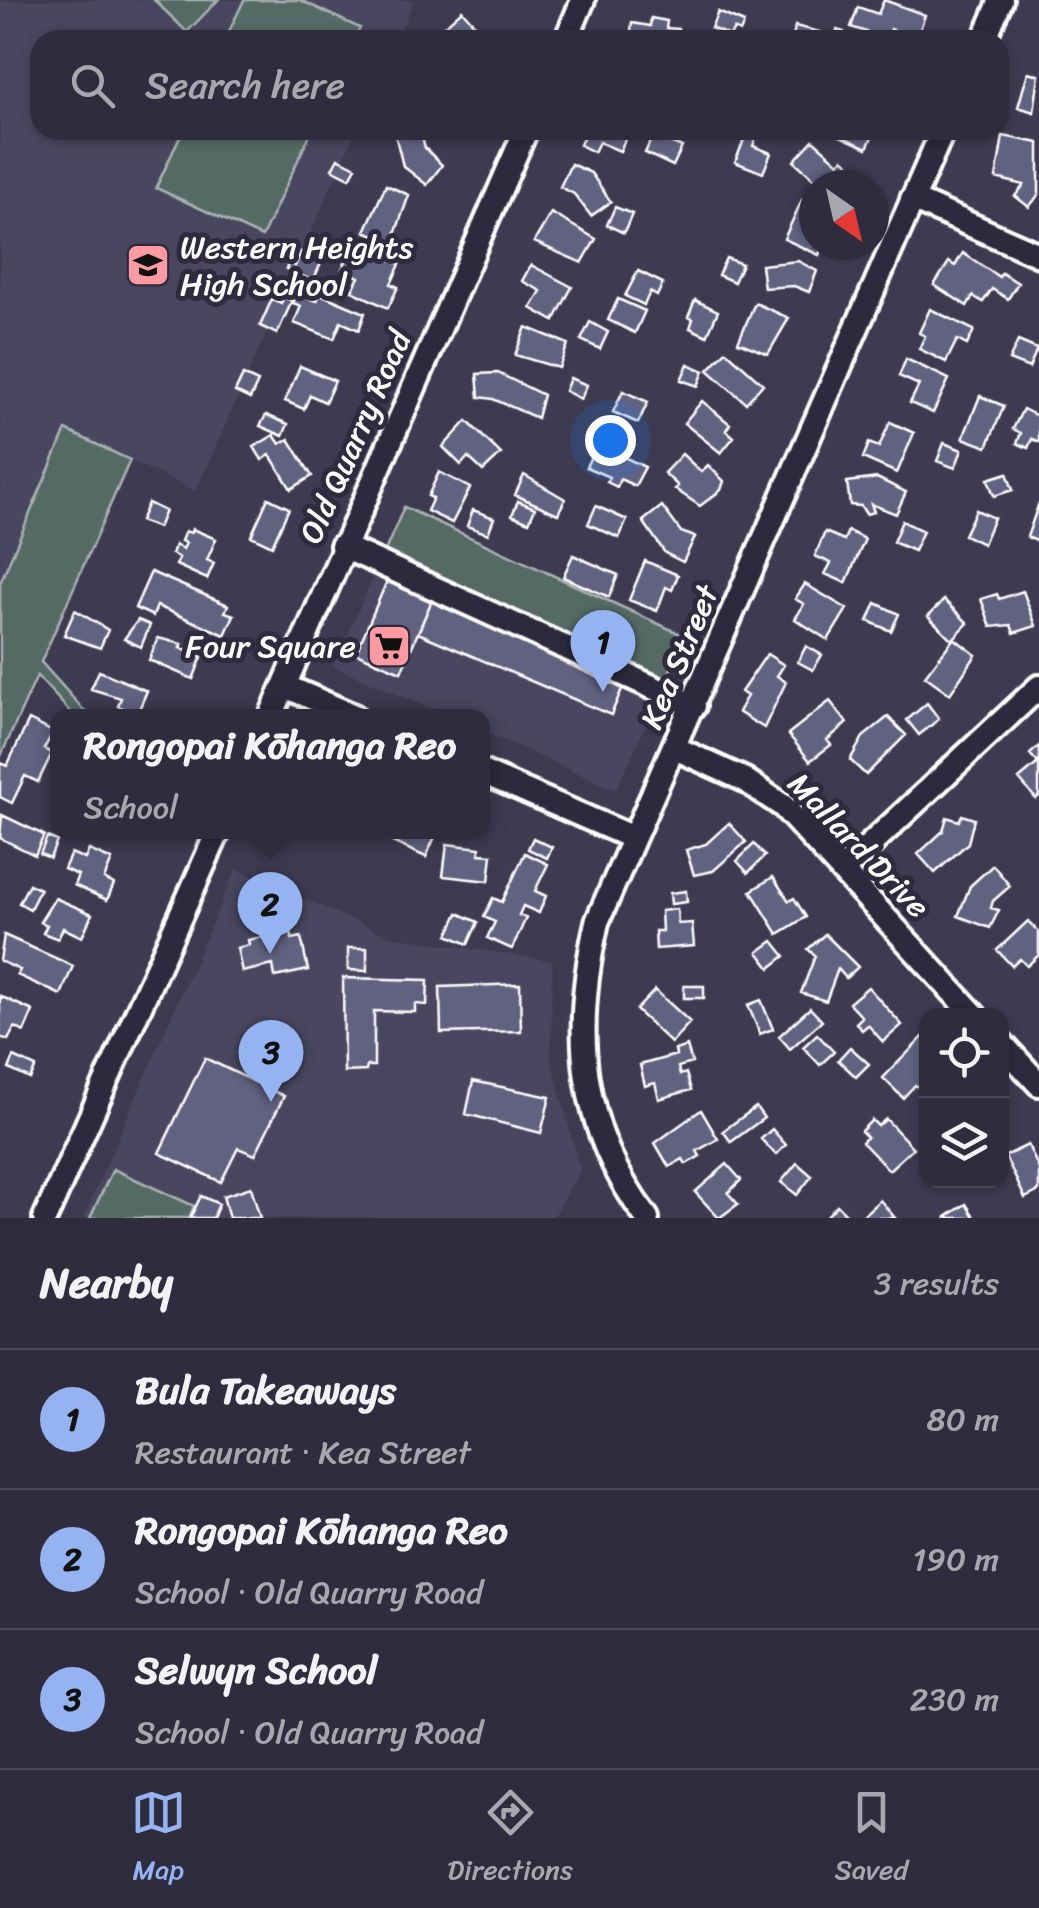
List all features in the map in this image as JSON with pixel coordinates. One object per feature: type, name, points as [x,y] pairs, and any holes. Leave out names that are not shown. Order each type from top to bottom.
[{"type":"street","points":[[570,30],[583,0]]},
{"type":"street","points":[[988,30],[1002,0]]},
{"type":"street","name":"Old Quarry Road","points":[[274,709],[522,140]]},
{"type":"street","name":"Kea Street","points":[[648,1218],[611,1161],[588,1086],[580,1012],[596,922],[631,837],[676,748],[939,140]]},
{"type":"street","points":[[912,199],[1039,255]]},
{"type":"street","points":[[342,546],[694,706]]},
{"type":"street","points":[[284,686],[338,709]]},
{"type":"street","points":[[842,870],[1039,687]]},
{"type":"street","name":"Mallard Drive","points":[[676,748],[768,793],[968,1008]]},
{"type":"street","points":[[490,775],[631,837]]},
{"type":"street","points":[[45,1218],[215,839]]},
{"type":"street","points":[[1009,1052],[1039,1084]]},
{"type":"shaded area","name":"Western Heights High School","points":[[0,0],[414,0],[400,30],[30,30],[30,140],[352,140],[196,491],[66,431],[0,583]]},
{"type":"shaded area","points":[[382,558],[664,685],[616,790],[490,734],[490,709],[432,709],[333,666]]},
{"type":"shaded area","points":[[236,869],[389,936],[552,961],[551,1059],[580,1170],[553,1218],[83,1218]]},
{"type":"green space","points":[[154,0],[218,0],[189,30]]},
{"type":"green space","points":[[244,0],[300,0],[360,28],[359,30],[230,30]]},
{"type":"green space","points":[[178,140],[307,140],[262,237],[156,188]]},
{"type":"green space","points":[[66,430],[130,460],[41,662],[83,709],[68,709],[37,676],[0,758],[0,583]]},
{"type":"green space","points":[[404,507],[685,636],[664,685],[382,558]]},
{"type":"green space","points":[[113,1169],[194,1206],[189,1218],[90,1218]]},
{"type":"building","points":[[884,0],[925,15],[920,30],[851,27],[858,7],[878,14]]},
{"type":"building","points":[[462,10],[479,30],[446,30],[443,27]]},
{"type":"building","points":[[718,12],[744,23],[741,30],[711,28]]},
{"type":"building","points":[[651,18],[667,21],[666,28],[678,30],[631,30],[632,23],[650,26]]},
{"type":"building","points":[[1028,72],[1039,75],[1034,112],[1018,107]]},
{"type":"building","points":[[1009,137],[1039,143],[1039,194],[1029,207],[1015,196],[1024,185],[996,178],[1002,140]]},
{"type":"building","points":[[396,140],[423,140],[425,148],[442,165],[427,185],[403,166]]},
{"type":"building","points":[[582,140],[625,140],[620,151],[599,142],[594,152],[580,145]]},
{"type":"building","points":[[651,140],[665,140],[682,147],[673,166],[645,153]]},
{"type":"building","points":[[744,140],[755,140],[753,146],[771,153],[763,173],[735,162]]},
{"type":"building","points":[[813,140],[839,163],[843,158],[857,170],[804,170],[794,161]]},
{"type":"building","points":[[849,140],[871,140],[867,148]]},
{"type":"building","points":[[338,158],[356,167],[350,178],[332,169]]},
{"type":"building","points":[[571,164],[591,173],[611,202],[591,216],[574,194],[560,187]]},
{"type":"building","points":[[386,185],[409,195],[392,243],[365,231]]},
{"type":"building","points":[[799,206],[799,246],[784,239]]},
{"type":"building","points":[[615,207],[632,214],[624,233],[607,225]]},
{"type":"building","points":[[551,213],[596,239],[582,263],[534,242]]},
{"type":"building","points":[[369,249],[400,264],[391,284],[398,287],[388,308],[352,291],[359,277],[342,269],[349,255],[363,261]]},
{"type":"building","points":[[301,252],[322,261],[313,281],[286,269],[289,263],[295,266]]},
{"type":"building","points":[[963,253],[999,277],[1002,273],[1018,283],[1008,299],[992,289],[983,302],[973,296],[967,306],[934,285],[949,262],[955,266]]},
{"type":"building","points":[[726,258],[742,264],[734,282],[718,275]]},
{"type":"building","points":[[798,261],[817,271],[809,292],[794,286],[764,288],[761,265]]},
{"type":"building","points":[[531,265],[572,287],[554,321],[531,308],[541,291],[522,281]]},
{"type":"building","points":[[638,271],[663,283],[657,296],[650,292],[644,305],[625,296]]},
{"type":"building","points":[[299,287],[314,293],[311,299],[317,301],[320,294],[365,313],[359,330],[341,322],[334,339],[294,323],[301,306],[293,303]]},
{"type":"building","points":[[284,297],[292,301],[277,334],[260,326],[272,299],[281,303]]},
{"type":"building","points":[[618,299],[645,311],[635,333],[608,320]]},
{"type":"building","points":[[695,300],[718,311],[707,336],[690,328],[693,319],[688,317]]},
{"type":"building","points":[[755,303],[789,318],[768,354],[738,342]]},
{"type":"building","points":[[930,309],[974,330],[967,345],[957,340],[946,362],[919,349],[925,336],[919,333]]},
{"type":"building","points":[[590,322],[608,332],[600,349],[581,340]]},
{"type":"building","points":[[526,327],[568,344],[559,368],[515,355]]},
{"type":"building","points":[[1018,341],[1037,349],[1029,368],[1009,360]]},
{"type":"building","points":[[726,351],[763,384],[746,403],[708,370]]},
{"type":"building","points":[[906,359],[949,379],[933,413],[910,403],[919,385],[899,376]]},
{"type":"building","points":[[688,364],[704,371],[698,386],[681,380]]},
{"type":"building","points":[[300,366],[335,381],[325,402],[310,395],[304,409],[285,401]]},
{"type":"building","points":[[498,373],[543,395],[537,418],[479,397],[477,374]]},
{"type":"building","points":[[243,375],[258,382],[250,399],[235,392]]},
{"type":"building","points":[[570,378],[587,385],[581,399],[565,391]]},
{"type":"building","points":[[623,391],[648,402],[638,423],[613,412]]},
{"type":"building","points":[[980,396],[1004,406],[987,447],[963,438]]},
{"type":"building","points":[[702,401],[730,424],[726,430],[734,437],[721,453],[684,423]]},
{"type":"building","points":[[1023,409],[1039,417],[1039,442],[1032,439],[1028,448],[1017,443],[1021,433],[1013,429]]},
{"type":"building","points":[[266,415],[288,424],[283,436],[260,426]]},
{"type":"building","points":[[467,421],[501,454],[483,471],[468,457],[461,465],[443,447]]},
{"type":"building","points":[[890,422],[914,433],[897,473],[863,458],[869,443],[879,447]]},
{"type":"building","points":[[274,435],[280,444],[289,439],[312,476],[291,489],[270,455],[262,460],[254,447]]},
{"type":"building","points":[[944,443],[962,450],[955,468],[937,461]]},
{"type":"building","points":[[597,444],[645,467],[635,486],[620,479],[617,487],[607,482],[609,477],[586,467]]},
{"type":"building","points":[[682,454],[701,472],[708,465],[724,481],[721,490],[700,506],[675,489],[678,486],[664,473]]},
{"type":"building","points":[[439,472],[470,488],[452,523],[427,511],[433,498],[428,496]]},
{"type":"building","points":[[1007,473],[1013,490],[994,496],[988,479]]},
{"type":"building","points":[[524,475],[565,499],[558,514],[515,495]]},
{"type":"building","points":[[877,478],[906,492],[896,514],[871,504],[874,512],[866,514],[861,506],[850,505],[847,482]]},
{"type":"building","points":[[268,498],[289,508],[272,546],[251,536]]},
{"type":"building","points":[[518,501],[535,508],[529,522],[512,515]]},
{"type":"building","points":[[148,503],[165,511],[158,528],[140,521]]},
{"type":"building","points":[[1039,503],[1039,542],[1027,537]]},
{"type":"building","points":[[596,506],[627,520],[619,538],[588,524]]},
{"type":"building","points":[[662,506],[681,532],[695,537],[683,562],[665,553],[643,521]]},
{"type":"building","points":[[473,510],[494,518],[488,534],[467,526]]},
{"type":"building","points":[[976,510],[994,518],[983,544],[964,535]]},
{"type":"building","points":[[902,521],[923,531],[914,551],[893,542]]},
{"type":"building","points":[[192,529],[216,539],[207,560],[214,563],[207,579],[176,565],[179,558],[172,554],[175,545],[183,549],[185,531],[191,533]]},
{"type":"building","points":[[848,531],[865,539],[846,583],[825,574],[831,563],[815,556],[825,532],[844,540]]},
{"type":"building","points":[[573,555],[618,575],[609,597],[563,577]]},
{"type":"building","points":[[645,561],[678,575],[672,590],[666,587],[657,611],[629,600]]},
{"type":"building","points":[[151,572],[228,605],[225,612],[234,615],[225,635],[157,606],[153,616],[135,608]]},
{"type":"building","points":[[387,581],[432,600],[401,672],[356,653]]},
{"type":"building","points":[[805,584],[847,609],[828,640],[795,619],[804,604],[795,599]]},
{"type":"building","points":[[1023,591],[1036,626],[1014,633],[1011,625],[991,627],[981,599],[997,594],[999,599]]},
{"type":"building","points":[[432,600],[625,682],[611,715],[418,633]]},
{"type":"building","points":[[944,600],[968,623],[952,640],[928,616]]},
{"type":"building","points":[[876,603],[899,614],[891,631],[868,621]]},
{"type":"building","points":[[75,610],[108,630],[100,648],[64,635]]},
{"type":"building","points":[[138,620],[150,625],[141,647],[124,639]]},
{"type":"building","points":[[158,638],[182,644],[180,648],[202,657],[193,679],[149,660]]},
{"type":"building","points":[[954,638],[976,655],[950,694],[925,676]]},
{"type":"building","points":[[806,646],[822,655],[813,670],[798,662]]},
{"type":"building","points":[[767,654],[784,665],[777,676],[786,682],[764,728],[738,712],[747,696],[741,692]]},
{"type":"building","points":[[99,671],[147,691],[139,709],[125,709],[118,706],[121,698],[91,689]]},
{"type":"building","points":[[830,701],[847,723],[827,740],[831,745],[810,761],[788,734]]},
{"type":"building","points":[[927,703],[939,719],[919,735],[907,720]]},
{"type":"building","points":[[888,717],[906,735],[866,775],[850,760],[863,737]]},
{"type":"building","points":[[29,720],[50,730],[44,749],[50,752],[50,757],[38,782],[25,776],[12,803],[0,797],[0,763],[7,766]]},
{"type":"building","points":[[1039,746],[1036,799],[1019,779],[1038,763],[1030,754]]},
{"type":"building","points":[[2,815],[44,835],[35,855],[0,838]]},
{"type":"building","points":[[962,815],[974,819],[968,843],[935,873],[918,854],[943,831],[947,817],[959,821]]},
{"type":"building","points":[[729,823],[746,842],[713,871],[694,875],[686,850],[706,844]]},
{"type":"building","points":[[47,837],[57,841],[50,858],[40,854]]},
{"type":"building","points":[[533,838],[552,847],[547,858],[528,849]]},
{"type":"building","points":[[385,839],[434,839],[426,857]]},
{"type":"building","points":[[447,844],[480,848],[479,854],[492,855],[489,881],[443,876]]},
{"type":"building","points":[[754,844],[765,856],[748,873],[737,861]]},
{"type":"building","points":[[89,850],[112,860],[104,879],[114,884],[107,900],[74,885],[78,875],[64,869],[71,853],[85,859]]},
{"type":"building","points":[[525,853],[548,864],[535,891],[546,896],[539,913],[523,906],[519,915],[526,918],[512,949],[487,938],[495,922],[484,917],[493,898],[502,902]]},
{"type":"building","points":[[993,865],[1010,886],[993,901],[991,908],[999,910],[990,928],[958,916],[970,886]]},
{"type":"building","points":[[773,877],[806,917],[778,934],[751,891]]},
{"type":"building","points":[[29,884],[40,889],[30,909],[19,903]]},
{"type":"building","points":[[686,891],[687,902],[671,904],[670,893]]},
{"type":"building","points":[[55,898],[92,914],[82,937],[63,928],[58,939],[43,933],[47,925],[40,922]]},
{"type":"building","points":[[263,909],[280,910],[279,928],[262,928]]},
{"type":"building","points":[[677,909],[678,924],[692,923],[694,946],[656,949],[655,931],[662,931],[661,911]]},
{"type":"building","points":[[458,913],[478,922],[468,944],[448,935]]},
{"type":"building","points":[[1028,921],[1039,932],[1039,955],[1027,966],[1020,959],[1012,966],[997,950]]},
{"type":"building","points":[[291,931],[292,939],[301,937],[308,970],[275,977],[273,965],[242,972],[237,948],[249,945],[248,940]]},
{"type":"building","points":[[825,934],[858,967],[846,978],[838,969],[826,1001],[801,993],[815,956],[808,949]]},
{"type":"building","points":[[4,935],[73,966],[61,995],[17,975],[20,970],[0,961]]},
{"type":"building","points":[[773,941],[785,956],[770,968],[758,952]]},
{"type":"building","points":[[348,948],[367,948],[367,971],[348,970]]},
{"type":"building","points":[[343,978],[428,980],[427,1005],[415,1004],[415,1012],[374,1011],[374,1066],[367,1066],[366,1071],[344,1072]]},
{"type":"building","points":[[520,984],[521,1031],[441,1033],[440,987]]},
{"type":"building","points":[[684,986],[704,986],[704,998],[684,998]]},
{"type":"building","points":[[868,987],[902,1025],[883,1042],[868,1025],[862,1030],[856,1023],[862,1017],[849,1003]]},
{"type":"building","points":[[655,990],[690,1022],[671,1043],[636,1010]]},
{"type":"building","points":[[0,996],[33,1011],[24,1032],[15,1027],[8,1040],[0,1037]]},
{"type":"building","points":[[761,1000],[773,1029],[760,1034],[748,1005]]},
{"type":"building","points":[[810,1008],[822,1021],[790,1049],[779,1036]]},
{"type":"building","points":[[817,1034],[834,1052],[820,1065],[803,1047]]},
{"type":"building","points":[[919,1041],[919,1088],[915,1085],[903,1098],[883,1078]]},
{"type":"building","points":[[687,1046],[692,1063],[678,1067],[680,1075],[686,1073],[691,1090],[659,1099],[655,1083],[645,1086],[640,1065],[676,1055],[675,1050]]},
{"type":"building","points":[[850,1047],[869,1064],[856,1077],[838,1060]]},
{"type":"building","points":[[14,1057],[36,1067],[30,1079],[9,1069]]},
{"type":"building","points":[[205,1058],[284,1096],[255,1155],[238,1148],[221,1182],[159,1153]]},
{"type":"building","points":[[473,1081],[550,1097],[541,1133],[466,1114]]},
{"type":"building","points":[[756,1107],[764,1118],[731,1142],[723,1131]]},
{"type":"building","points":[[701,1110],[718,1139],[697,1151],[700,1156],[686,1164],[683,1159],[669,1167],[655,1143]]},
{"type":"building","points":[[886,1119],[913,1148],[889,1170],[862,1142],[867,1137],[861,1131],[872,1120],[878,1126]]},
{"type":"building","points":[[772,1129],[786,1145],[776,1155],[761,1139]]},
{"type":"building","points":[[1028,1145],[1039,1169],[1039,1191],[1025,1198],[1009,1164],[1009,1154]]},
{"type":"building","points":[[797,1163],[812,1176],[797,1195],[781,1182]]},
{"type":"building","points":[[727,1164],[741,1180],[728,1193],[738,1204],[719,1218],[695,1192]]},
{"type":"building","points":[[251,1187],[260,1218],[229,1218],[223,1196]]},
{"type":"building","points":[[201,1196],[219,1204],[213,1218],[190,1218]]},
{"type":"building","points":[[880,1200],[895,1218],[860,1218]]},
{"type":"building","points":[[966,1204],[975,1218],[946,1218],[946,1217]]},
{"type":"building","points":[[837,1205],[850,1218],[825,1218]]},
{"type":"place","name":"Western Heights High School","points":[[148,265]]},
{"type":"place","name":"Four Square","points":[[389,646]]},
{"type":"place","name":"Bula Takeaways","points":[[603,692]]},
{"type":"place","name":"Rongopai Kōhanga Reo","points":[[270,954]]},
{"type":"place","name":"Selwyn School","points":[[271,1102]]}]
